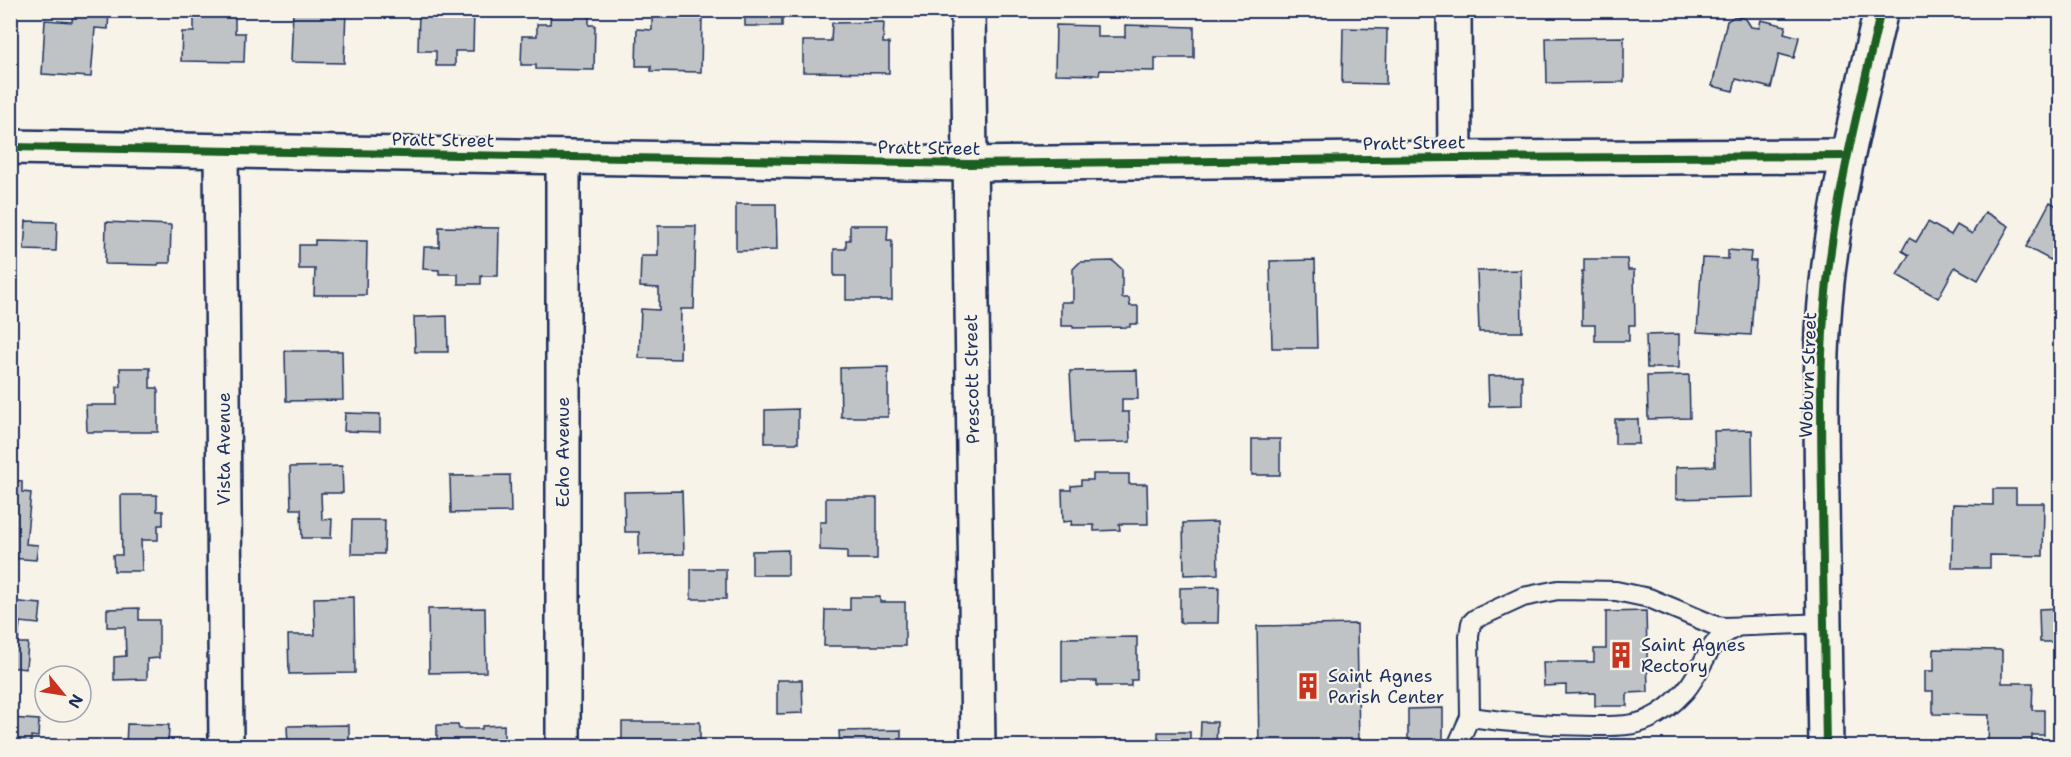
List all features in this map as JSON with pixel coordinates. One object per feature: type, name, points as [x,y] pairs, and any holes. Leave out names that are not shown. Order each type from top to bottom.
[{"type":"street","name":"Prescott Street","points":[[968,10],[978,747]]},
{"type":"street","points":[[1454,10],[1455,158]]},
{"type":"street","name":"Woburn Street","points":[[1826,747],[1820,409],[1822,345],[1828,273],[1847,156],[1881,10]]},
{"type":"street","name":"Pratt Street","points":[[10,147],[969,164],[1847,156]]},
{"type":"street","name":"Vista Avenue","points":[[221,151],[226,747]]},
{"type":"street","name":"Echo Avenue","points":[[563,157],[563,747]]},
{"type":"lane","points":[[1457,747],[1470,717],[1469,636],[1471,623],[1523,597],[1558,590],[1633,594],[1716,626],[1735,628],[1824,623]]},
{"type":"lane","points":[[1470,717],[1550,726],[1612,726],[1647,720],[1665,710],[1685,691],[1714,642],[1725,632],[1735,628]]},
{"type":"building","points":[[73,10],[109,10],[108,29],[95,28],[91,77],[42,74],[45,20],[72,22]]},
{"type":"building","points":[[194,10],[235,10],[235,33],[245,33],[244,62],[181,61],[182,32],[194,32]]},
{"type":"building","points":[[293,10],[346,10],[344,63],[291,62]]},
{"type":"building","points":[[419,10],[474,10],[473,51],[455,51],[455,66],[436,66],[436,51],[418,51]]},
{"type":"building","points":[[551,10],[589,10],[589,25],[595,25],[594,70],[536,69],[536,65],[521,65],[522,36],[537,36],[537,24],[550,24]]},
{"type":"building","points":[[652,10],[690,10],[690,17],[702,17],[701,72],[651,71],[651,66],[636,66],[637,29],[652,30]]},
{"type":"building","points":[[745,10],[782,10],[782,26],[745,26]]},
{"type":"building","points":[[1735,16],[1746,19],[1751,27],[1759,28],[1761,20],[1786,26],[1784,33],[1799,37],[1794,58],[1779,54],[1771,88],[1736,79],[1733,91],[1712,86],[1727,21]]},
{"type":"building","points":[[884,22],[883,43],[889,43],[889,73],[803,72],[803,41],[831,41],[832,23]]},
{"type":"building","points":[[1056,25],[1097,26],[1097,37],[1125,37],[1125,25],[1194,27],[1194,58],[1155,58],[1155,71],[1100,70],[1099,75],[1055,74]]},
{"type":"building","points":[[1343,28],[1387,29],[1386,84],[1342,83]]},
{"type":"building","points":[[1624,37],[1624,82],[1547,83],[1546,38]]},
{"type":"building","points":[[2060,68],[2060,104],[2054,103]]},
{"type":"building","points":[[2050,202],[2060,208],[2060,265],[2026,247]]},
{"type":"building","points":[[736,204],[776,204],[777,250],[736,251]]},
{"type":"building","points":[[1985,212],[2009,226],[1978,280],[1955,267],[1938,298],[1897,275],[1909,255],[1902,251],[1909,238],[1916,242],[1928,222],[1951,235],[1957,225],[1972,234]]},
{"type":"building","points":[[26,221],[57,222],[56,251],[24,250]]},
{"type":"building","points":[[106,222],[171,225],[170,263],[159,263],[158,265],[105,264]]},
{"type":"building","points":[[850,225],[888,225],[887,240],[892,240],[892,300],[846,300],[846,276],[834,276],[834,249],[846,249],[846,240],[850,240]]},
{"type":"building","points":[[658,226],[696,226],[694,309],[681,309],[680,359],[639,358],[641,309],[659,310],[659,288],[640,287],[641,256],[658,256]]},
{"type":"building","points":[[439,227],[499,228],[498,276],[481,276],[481,284],[458,284],[458,274],[439,274],[439,270],[423,269],[424,247],[439,247]]},
{"type":"building","points":[[315,240],[367,241],[366,295],[314,295],[315,269],[299,269],[299,245],[315,245]]},
{"type":"building","points":[[1728,250],[1751,252],[1750,261],[1756,261],[1751,335],[1697,332],[1702,258],[1728,259]]},
{"type":"building","points":[[1584,259],[1627,259],[1628,270],[1634,270],[1635,325],[1629,325],[1629,341],[1595,341],[1595,325],[1582,325]]},
{"type":"building","points":[[1315,260],[1317,348],[1272,348],[1270,261]]},
{"type":"building","points":[[1113,261],[1122,269],[1122,298],[1129,298],[1130,306],[1138,306],[1138,324],[1130,324],[1130,327],[1073,328],[1073,326],[1061,326],[1061,302],[1073,302],[1073,269],[1080,262]]},
{"type":"building","points":[[1521,270],[1522,332],[1479,332],[1477,271]]},
{"type":"building","points":[[447,316],[448,352],[415,352],[414,317]]},
{"type":"building","points":[[1679,334],[1679,368],[1647,368],[1646,335]]},
{"type":"building","points":[[285,351],[342,351],[343,400],[286,401]]},
{"type":"building","points":[[888,367],[888,417],[841,417],[840,368]]},
{"type":"building","points":[[120,368],[150,368],[150,388],[158,388],[158,432],[87,432],[86,405],[117,405],[117,387],[121,387]]},
{"type":"building","points":[[1137,370],[1138,399],[1122,399],[1122,412],[1129,412],[1130,442],[1074,443],[1070,371]]},
{"type":"building","points":[[1522,375],[1522,405],[1489,406],[1488,376]]},
{"type":"building","points":[[1689,375],[1690,418],[1648,419],[1647,376]]},
{"type":"building","points":[[798,409],[798,443],[765,443],[765,410]]},
{"type":"building","points":[[345,413],[380,414],[380,432],[344,431]]},
{"type":"building","points":[[1615,419],[1638,419],[1639,444],[1615,444]]},
{"type":"building","points":[[1752,430],[1753,497],[1676,499],[1676,467],[1715,466],[1714,431]]},
{"type":"building","points":[[1252,439],[1280,439],[1280,475],[1252,475]]},
{"type":"building","points":[[342,466],[343,493],[321,493],[322,520],[332,519],[331,538],[302,538],[301,509],[291,509],[290,467]]},
{"type":"building","points":[[1093,474],[1129,474],[1129,484],[1147,484],[1148,524],[1119,524],[1120,530],[1094,531],[1094,525],[1071,525],[1072,521],[1063,522],[1062,490],[1071,490],[1071,486],[1081,485],[1081,480],[1093,480]]},
{"type":"building","points":[[510,475],[511,512],[451,513],[450,476]]},
{"type":"building","points":[[10,480],[22,481],[22,492],[31,493],[26,544],[38,545],[36,560],[10,558]]},
{"type":"building","points":[[1993,489],[2016,489],[2016,503],[2044,503],[2043,556],[1990,555],[1990,568],[1952,568],[1953,504],[1993,505]]},
{"type":"building","points":[[682,491],[684,554],[639,555],[639,532],[625,532],[624,492]]},
{"type":"building","points":[[121,495],[157,495],[157,511],[163,511],[163,525],[158,525],[158,540],[141,540],[142,571],[114,571],[113,555],[122,555]]},
{"type":"building","points":[[826,498],[877,498],[877,559],[847,559],[847,551],[820,550],[820,522],[826,522]]},
{"type":"building","points":[[352,520],[385,520],[384,554],[351,554]]},
{"type":"building","points":[[1217,522],[1218,574],[1184,575],[1183,523]]},
{"type":"building","points":[[788,550],[788,575],[752,575],[752,551]]},
{"type":"building","points":[[691,569],[726,569],[726,599],[691,599]]},
{"type":"building","points":[[1219,587],[1218,623],[1180,623],[1180,588]]},
{"type":"building","points":[[354,597],[355,673],[289,674],[288,635],[315,635],[314,598]]},
{"type":"building","points":[[850,597],[880,597],[880,602],[905,602],[905,646],[824,646],[825,610],[850,610]]},
{"type":"building","points":[[10,601],[41,604],[39,624],[20,622],[18,643],[28,643],[26,669],[10,667]]},
{"type":"building","points":[[139,608],[139,620],[159,620],[159,658],[147,659],[147,679],[114,680],[114,657],[126,656],[125,627],[107,627],[107,609]]},
{"type":"building","points":[[485,608],[486,672],[429,673],[428,609]]},
{"type":"building","points":[[2060,608],[2060,642],[2040,642],[2039,609]]},
{"type":"building","name":"Saint Agnes Rectory","points":[[1646,611],[1648,692],[1627,693],[1627,706],[1595,706],[1595,693],[1566,694],[1566,685],[1544,686],[1543,662],[1594,662],[1594,649],[1606,649],[1606,612]]},
{"type":"building","name":"Saint Agnes Parish Center","points":[[1357,624],[1359,746],[1259,746],[1257,626]]},
{"type":"building","points":[[1137,637],[1137,680],[1131,680],[1131,686],[1097,686],[1097,681],[1062,681],[1062,638]]},
{"type":"building","points":[[1934,649],[2002,650],[2002,683],[2033,683],[2032,710],[2044,710],[2044,735],[2032,735],[2032,746],[1988,746],[1989,715],[1933,714],[1933,691],[1925,691],[1925,671],[1934,671]]},
{"type":"building","points":[[777,680],[802,680],[803,713],[777,714]]},
{"type":"building","points":[[1443,708],[1443,745],[1408,746],[1408,709]]},
{"type":"building","points":[[10,718],[33,720],[33,724],[39,724],[38,737],[31,736],[31,746],[10,746]]},
{"type":"building","points":[[622,722],[700,722],[700,746],[622,746]]},
{"type":"building","points":[[1201,722],[1217,722],[1216,746],[1200,746]]},
{"type":"building","points":[[127,724],[169,725],[168,746],[126,746]]},
{"type":"building","points":[[349,725],[349,746],[288,746],[287,726]]},
{"type":"building","points":[[437,725],[458,725],[459,729],[482,729],[482,726],[504,725],[504,746],[437,746]]},
{"type":"building","points":[[901,730],[901,746],[840,746],[839,731]]},
{"type":"building","points":[[1158,732],[1190,732],[1190,746],[1158,746]]},
{"type":"building","points":[[1525,739],[1525,746],[1473,746],[1473,741]]},
{"type":"building","points":[[1096,742],[1096,746],[1064,746],[1064,743]]},
{"type":"cycle path","points":[[1826,746],[1821,419],[1824,309],[1831,248],[1843,180],[1881,10]]},
{"type":"cycle path","points":[[10,147],[969,164],[1847,156]]},
{"type":"place","name":"Saint Agnes Rectory","points":[[1621,655]]},
{"type":"place","name":"Saint Agnes Parish Center","points":[[1308,686]]}]
